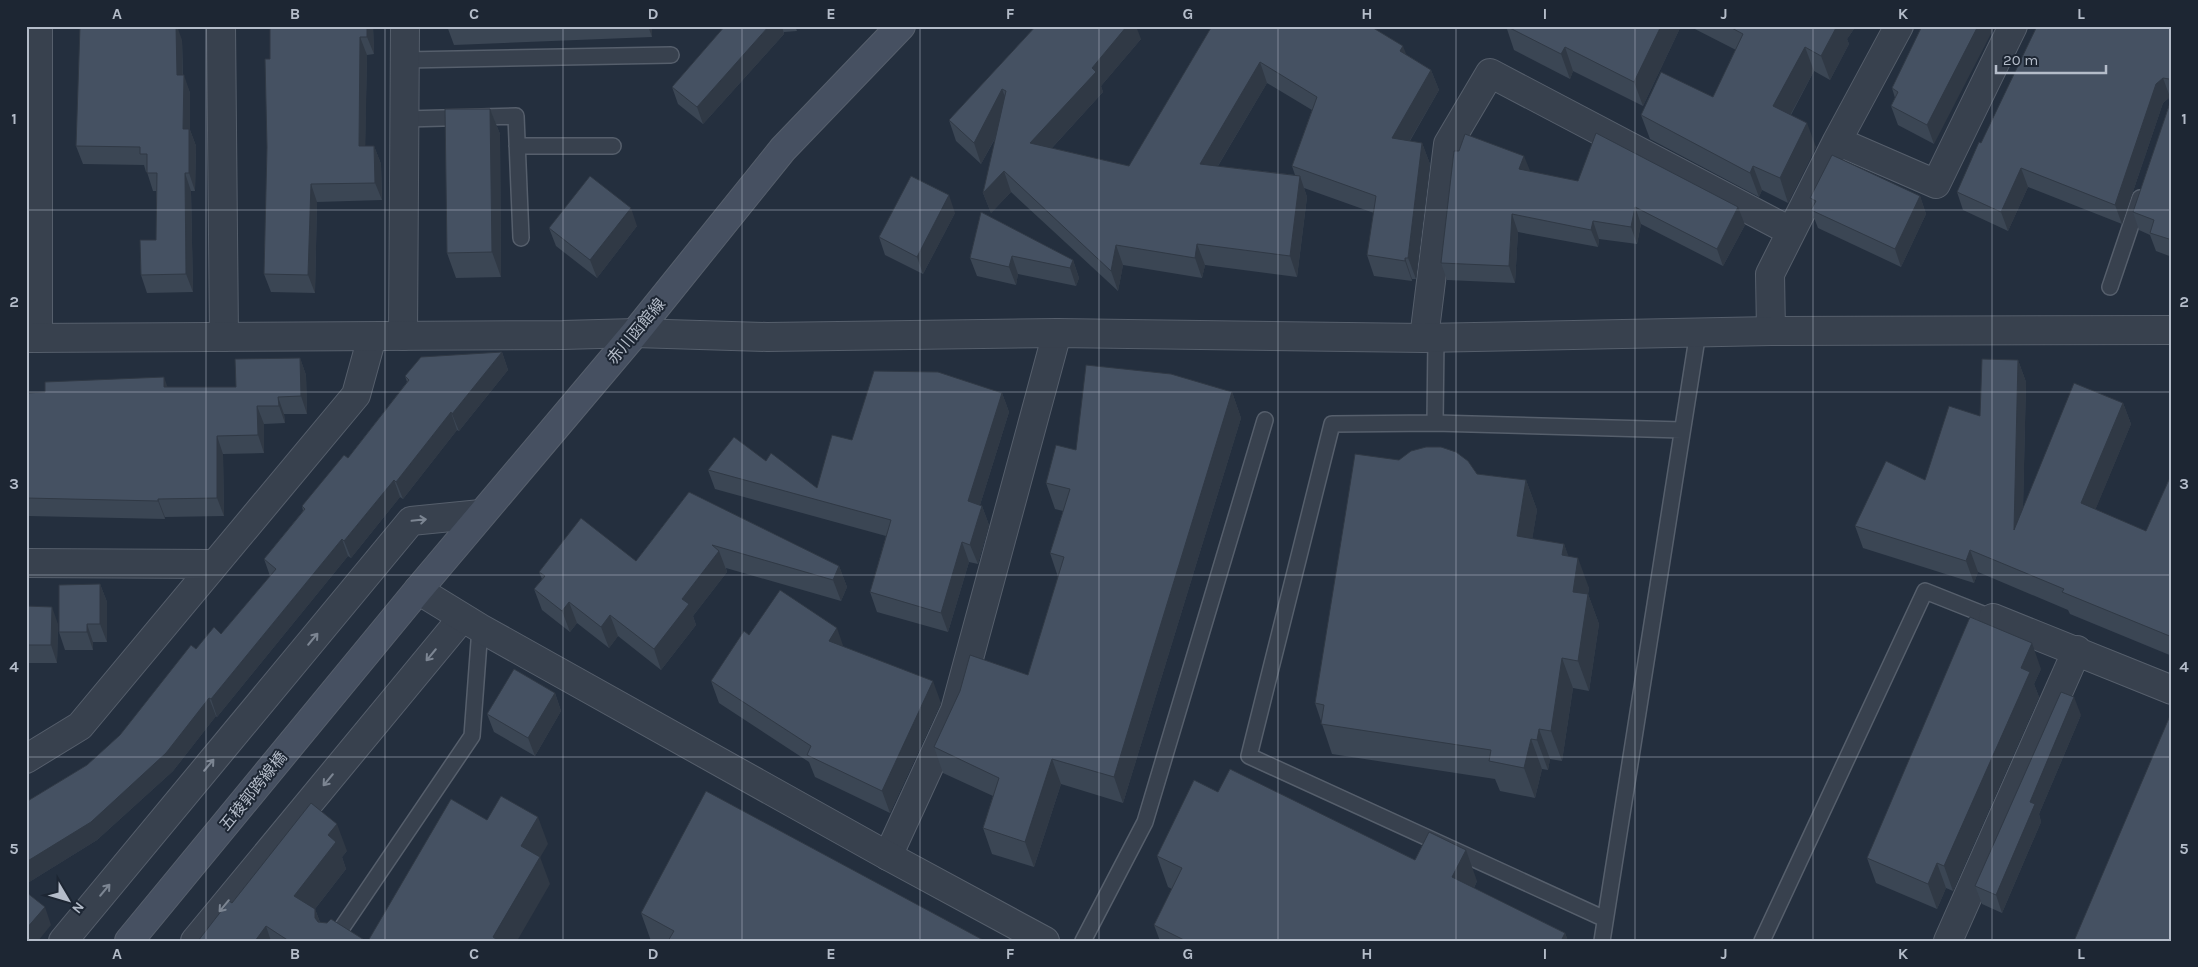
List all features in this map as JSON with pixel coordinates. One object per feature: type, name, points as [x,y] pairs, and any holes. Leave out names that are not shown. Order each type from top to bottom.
[{"type":"main road","name":"赤川函館線","points":[[376,641],[635,333],[784,149],[901,26]]},
{"type":"main road","name":"五稜郭跨線橋","points":[[129,941],[376,641]]},
{"type":"street","points":[[38,26],[32,338],[635,333],[767,337],[1057,333],[1430,338],[1771,330],[2172,330]]},
{"type":"street","points":[[221,26],[224,337]]},
{"type":"street","points":[[403,336],[405,26]]},
{"type":"street","points":[[1771,330],[1770,274],[1790,231],[1899,26]]},
{"type":"street","points":[[1837,141],[1936,184],[2013,26]]},
{"type":"street","points":[[1430,338],[1448,144],[1490,72],[1790,231]]},
{"type":"street","points":[[888,856],[955,710],[1057,333]]},
{"type":"street","points":[[26,759],[80,726],[356,395],[372,336]]},
{"type":"street","points":[[63,941],[411,521],[481,514]]},
{"type":"street","points":[[26,563],[214,564]]},
{"type":"street","points":[[418,590],[471,623],[888,856],[1045,941]]},
{"type":"street","points":[[1993,618],[2077,650],[2172,690]]},
{"type":"street","points":[[195,941],[471,623]]},
{"type":"street","points":[[1948,941],[2077,650]]},
{"type":"lane","points":[[405,60],[671,55]]},
{"type":"lane","points":[[405,119],[516,116],[521,238]]},
{"type":"lane","points":[[517,146],[613,146]]},
{"type":"lane","points":[[2110,287],[2144,187]]},
{"type":"lane","points":[[1602,941],[1698,332]]},
{"type":"lane","points":[[1430,338],[1435,423]]},
{"type":"lane","points":[[1083,941],[1145,822],[1265,420]]},
{"type":"lane","points":[[1605,919],[1249,756],[1332,424],[1435,423],[1682,430]]},
{"type":"lane","points":[[1762,941],[1925,591],[1993,618]]},
{"type":"lane","points":[[333,941],[472,736],[471,623]]},
{"type":"building","points":[[80,26],[176,26],[177,75],[184,75],[183,129],[189,129],[189,173],[185,173],[186,274],[141,275],[140,240],[156,240],[157,173],[147,173],[147,154],[140,154],[140,147],[76,146]]},
{"type":"building","points":[[270,26],[367,26],[367,37],[360,37],[359,146],[374,146],[375,183],[311,184],[308,275],[264,274],[267,147],[265,59],[270,59]]},
{"type":"building","points":[[725,26],[769,26],[697,107],[672,87]]},
{"type":"building","points":[[1036,26],[1127,26],[1092,68],[1096,72],[1030,143],[1129,166],[1212,26],[1370,26],[1403,46],[1400,51],[1431,70],[1392,138],[1422,143],[1408,258],[1405,258],[1405,261],[1367,255],[1376,196],[1292,166],[1317,97],[1260,62],[1200,164],[1300,176],[1290,256],[1197,244],[1195,258],[1116,245],[1111,271],[1004,171],[983,193],[1006,91],[1002,89],[974,143],[949,120]]},
{"type":"building","points":[[1506,26],[1661,26],[1634,82],[1565,47],[1561,54]]},
{"type":"building","points":[[1728,26],[1837,26],[1821,56],[1805,47],[1773,106],[1807,123],[1780,178],[1753,166],[1750,173],[1641,115],[1661,72],[1713,97],[1743,34]]},
{"type":"building","points":[[1922,26],[1978,26],[1927,125],[1891,106],[1898,92],[1892,88]]},
{"type":"building","points":[[2037,26],[2172,26],[2172,82],[2169,79],[2163,78],[2156,84],[2115,205],[2021,168],[2001,212],[1957,192],[1979,142],[1981,143]]},
{"type":"building","points":[[2172,97],[2172,240],[2150,233],[2154,220],[2133,212]]},
{"type":"building","points":[[445,109],[490,109],[492,252],[447,253]]},
{"type":"building","points":[[1596,133],[1738,207],[1717,249],[1635,207],[1631,227],[1593,221],[1591,230],[1512,214],[1509,266],[1441,263],[1454,151],[1459,151],[1465,134],[1524,156],[1519,169],[1578,181]]},
{"type":"building","points":[[1832,155],[1920,196],[1895,249],[1811,210],[1816,201],[1810,198]]},
{"type":"building","points":[[590,176],[631,208],[590,260],[549,228]]},
{"type":"building","points":[[911,176],[949,195],[917,257],[879,237]]},
{"type":"building","points":[[981,212],[1073,260],[1070,268],[1012,256],[1009,267],[970,258]]},
{"type":"building","points":[[502,352],[452,414],[451,412],[396,482],[394,480],[344,541],[342,539],[211,699],[209,698],[166,753],[91,822],[26,862],[26,802],[87,765],[120,735],[191,645],[196,649],[214,627],[221,634],[276,569],[264,559],[305,509],[302,506],[344,455],[348,458],[409,380],[405,376],[421,357]]},
{"type":"building","points":[[300,358],[301,396],[278,397],[279,406],[257,406],[258,435],[217,436],[217,498],[158,499],[158,501],[26,498],[26,393],[45,392],[45,382],[164,377],[164,387],[236,387],[235,359]]},
{"type":"building","points":[[1982,359],[2018,360],[2014,530],[2074,383],[2123,403],[2081,503],[2146,531],[2172,473],[2172,637],[2062,592],[2064,589],[1970,550],[1966,561],[1855,526],[1886,461],[1925,480],[1949,406],[1980,416]]},
{"type":"building","points":[[1086,365],[1171,374],[1232,392],[1114,777],[1052,759],[1025,842],[983,828],[999,778],[934,747],[960,691],[970,655],[1028,675],[1064,557],[1050,553],[1070,489],[1046,483],[1056,445],[1076,450]]},
{"type":"building","points":[[874,371],[938,372],[1002,393],[968,501],[982,506],[970,545],[962,542],[941,613],[870,592],[891,520],[708,470],[734,437],[766,461],[771,453],[817,488],[832,435],[852,440]]},
{"type":"building","points":[[1426,447],[1441,447],[1456,452],[1468,461],[1477,474],[1526,480],[1517,536],[1564,544],[1562,555],[1578,558],[1573,592],[1588,594],[1578,661],[1562,658],[1551,731],[1539,729],[1537,740],[1531,739],[1524,768],[1489,761],[1491,750],[1321,724],[1324,705],[1315,703],[1355,454],[1399,460],[1411,451]]},
{"type":"building","points":[[689,492],[839,566],[833,580],[712,545],[719,551],[682,599],[689,604],[654,649],[610,615],[601,627],[569,602],[562,611],[534,589],[545,576],[539,572],[581,518],[636,561]]},
{"type":"building","points":[[100,584],[100,624],[87,624],[87,632],[59,632],[59,585]]},
{"type":"building","points":[[780,590],[837,628],[829,641],[933,681],[882,791],[807,755],[811,746],[711,681],[744,631],[749,635]]},
{"type":"building","points":[[26,606],[52,607],[51,645],[26,645]]},
{"type":"building","points":[[1970,617],[2032,643],[2021,668],[2030,672],[1944,866],[1937,863],[1928,884],[1867,858]]},
{"type":"building","points":[[514,669],[555,693],[528,738],[487,714]]},
{"type":"building","points":[[2061,692],[2074,697],[2030,802],[2035,804],[1996,895],[1975,886]]},
{"type":"building","points":[[2172,711],[2172,941],[2074,941]]},
{"type":"building","points":[[1230,769],[1415,860],[1429,832],[1466,850],[1452,877],[1565,933],[1561,941],[1186,941],[1154,925],[1182,868],[1157,856],[1194,780],[1218,792]]},
{"type":"building","points":[[706,791],[985,941],[668,941],[674,931],[641,913]]},
{"type":"building","points":[[501,796],[538,817],[521,846],[540,857],[493,937],[499,941],[368,941],[451,799],[487,820]]},
{"type":"building","points":[[311,803],[337,824],[328,835],[336,842],[294,896],[315,909],[315,918],[318,922],[327,923],[331,919],[366,941],[289,941],[266,926],[255,941],[198,941],[229,901],[232,903]]},
{"type":"building","points":[[26,892],[45,907],[26,929]]}]
